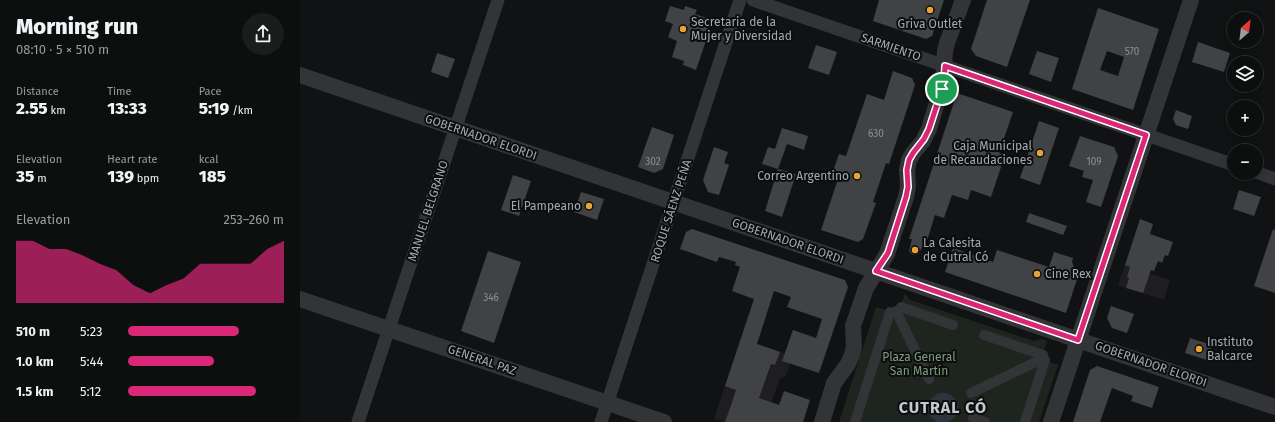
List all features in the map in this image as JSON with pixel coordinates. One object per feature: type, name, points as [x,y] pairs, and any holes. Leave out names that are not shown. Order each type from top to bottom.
[{"type":"street","name":"MANUEL BELGRANO","points":[[358,422],[498,0]]},
{"type":"street","name":"ROQUE SÁENZ PEÑA","points":[[601,422],[740,0]]},
{"type":"street","name":"SARMIENTO","points":[[753,0],[1227,163]]},
{"type":"street","points":[[822,422],[834,383],[851,358],[854,346],[853,328],[855,318],[867,286],[888,253],[906,197],[909,160],[924,139],[929,129],[944,83],[947,43],[963,0]]},
{"type":"street","points":[[1051,422],[1191,0]]},
{"type":"street","name":"GOBERNADOR ELORDI","points":[[300,75],[1275,407]]},
{"type":"street","points":[[1263,175],[1275,179]]},
{"type":"street","name":"GENERAL PAZ","points":[[300,299],[664,422]]},
{"type":"street","points":[[896,310],[953,325]]},
{"type":"street","points":[[896,310],[929,379]]},
{"type":"street","points":[[855,422],[896,310]]},
{"type":"street","points":[[984,335],[1044,358]]},
{"type":"street","points":[[971,393],[1044,358]]},
{"type":"street","points":[[1025,422],[1044,358]]},
{"type":"street","points":[[973,418],[985,422]]},
{"type":"shaded area","points":[[1125,265],[1170,280],[1164,300],[1118,285]]},
{"type":"shaded area","points":[[741,338],[792,356],[786,376],[780,379],[769,409],[733,397],[725,422],[714,419]]},
{"type":"shaded area","points":[[943,393],[953,398],[958,408],[953,418],[943,423],[933,418],[928,408],[933,398]]},
{"type":"green space","name":"Plaza General San Martín","points":[[905,293],[910,300],[1034,341],[1041,339],[1047,341],[1043,355],[1045,360],[1058,365],[1039,422],[839,422],[876,307],[892,312],[900,309]]},
{"type":"building","points":[[879,0],[944,0],[932,36],[926,39],[873,21]]},
{"type":"building","points":[[987,0],[1030,0],[1007,67],[976,56],[971,49]]},
{"type":"building","name":"Secretaria de la Mujer y Diversidad","points":[[670,6],[684,10],[685,6],[697,10],[695,14],[713,20],[696,70],[683,65],[684,61],[672,57],[677,41],[668,37],[673,24],[665,21]]},
{"type":"building","points":[[1098,8],[1159,29],[1133,110],[1072,89]],"holes":[[[1107,51],[1124,57],[1118,76],[1100,70]]]},
{"type":"building","points":[[1198,42],[1230,53],[1229,56],[1227,56],[1224,72],[1192,62]]},
{"type":"building","points":[[816,45],[837,52],[829,75],[808,68]]},
{"type":"building","points":[[1037,51],[1059,58],[1051,82],[1029,74]]},
{"type":"building","points":[[437,53],[455,59],[448,78],[431,72]]},
{"type":"building","points":[[893,71],[912,78],[915,85],[889,164],[886,163],[873,202],[876,203],[863,239],[858,242],[821,230],[838,179],[831,177],[839,154],[846,156],[867,94],[884,100]]},
{"type":"building","points":[[957,93],[1013,112],[999,153],[1005,155],[991,197],[971,190],[968,200],[952,195],[944,218],[935,215],[926,244],[925,243],[918,254],[914,255],[909,251],[912,239],[909,239]]},
{"type":"building","points":[[1176,110],[1192,116],[1188,129],[1176,125],[1173,119]]},
{"type":"building","name":"Caja Municipal de Recaudaciones","points":[[1039,121],[1059,128],[1040,185],[1020,178]]},
{"type":"building","points":[[652,127],[674,135],[663,169],[654,173],[638,167]]},
{"type":"building","points":[[782,128],[808,136],[804,150],[787,144],[778,169],[762,164],[768,147],[775,149]]},
{"type":"building","points":[[1080,136],[1114,147],[1118,156],[1101,207],[1086,202],[1093,180],[1082,177],[1084,171],[1069,166]]},
{"type":"building","points":[[714,147],[728,152],[724,163],[729,165],[719,195],[708,192],[703,180]]},
{"type":"building","points":[[778,169],[796,174],[782,217],[765,211]]},
{"type":"building","points":[[513,175],[531,181],[519,216],[501,210]]},
{"type":"building","points":[[1239,190],[1261,197],[1254,216],[1233,209]]},
{"type":"building","name":"El Pampeano","points":[[581,192],[604,199],[597,220],[574,212]]},
{"type":"building","points":[[1029,213],[1067,226],[1063,235],[1026,222]]},
{"type":"building","points":[[1140,219],[1153,224],[1150,234],[1173,242],[1168,256],[1165,255],[1162,263],[1158,261],[1154,271],[1151,270],[1143,293],[1126,288],[1130,267],[1125,265]]},
{"type":"building","points":[[692,229],[845,280],[848,287],[819,373],[782,361],[793,330],[816,338],[822,319],[787,307],[791,297],[774,291],[757,344],[780,352],[775,365],[771,364],[759,398],[779,405],[784,391],[810,400],[803,422],[725,422],[736,390],[725,386],[754,299],[732,291],[740,267],[735,265],[736,262],[719,257],[717,262],[680,249],[686,232]]},
{"type":"building","points":[[1273,229],[1275,230],[1275,293],[1254,286]]},
{"type":"building","points":[[953,248],[993,262],[997,250],[1049,267],[1054,252],[1073,258],[1072,262],[1075,269],[1080,270],[1066,313],[945,272]]},
{"type":"building","points":[[488,251],[521,262],[494,343],[461,331]]},
{"type":"building","points":[[1111,306],[1134,314],[1127,333],[1112,328],[1107,318]]},
{"type":"building","points":[[1190,338],[1212,345],[1207,360],[1185,353]]},
{"type":"building","points":[[1097,366],[1159,387],[1152,408],[1131,401],[1133,396],[1112,388],[1100,422],[1073,422],[1090,370]]},
{"type":"place","name":"Griva Outlet","points":[[930,10]]},
{"type":"place","name":"Secretaria de la Mujer y Diversidad","points":[[683,29]]},
{"type":"place","name":"Caja Municipal de Recaudaciones","points":[[1040,153]]},
{"type":"place","name":"Correo Argentino","points":[[857,176]]},
{"type":"place","name":"El Pampeano","points":[[589,206]]},
{"type":"place","name":"La Calesita de Cutral Có","points":[[915,250]]},
{"type":"place","name":"Cine Rex","points":[[1037,274]]},
{"type":"place","name":"Instituto Balcarce","points":[[1199,349]]},
{"type":"district","name":"CUTRAL CÓ","points":[[943,407]]},
{"type":"route","points":[[945,66],[1146,135],[1078,340],[876,271],[888,253],[906,197],[908,190],[907,170],[909,160],[927,134],[942,89],[945,66]]}]
